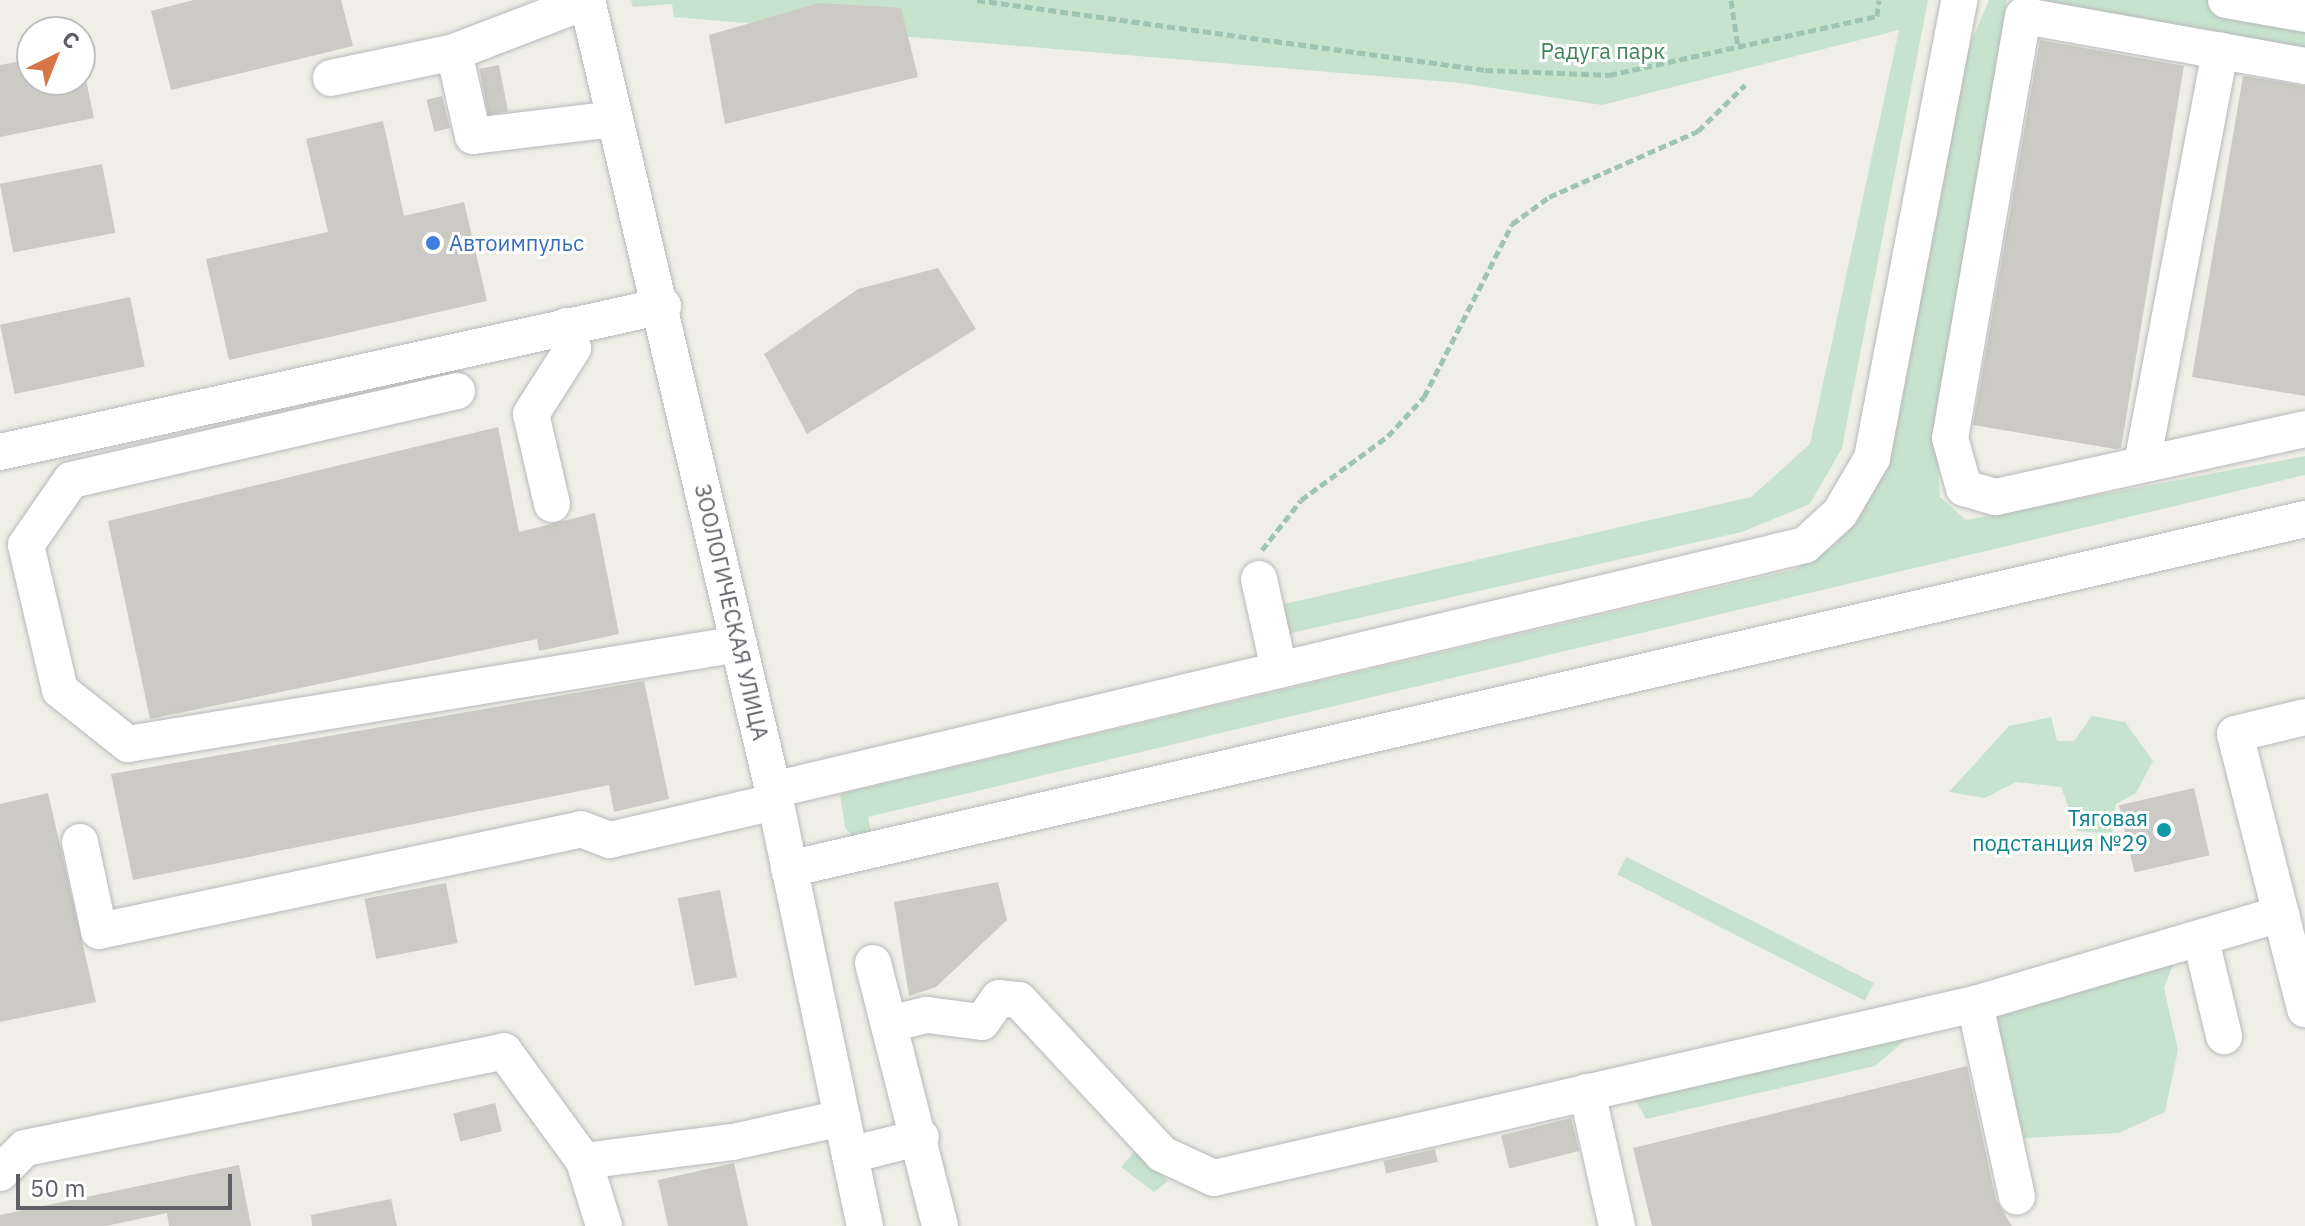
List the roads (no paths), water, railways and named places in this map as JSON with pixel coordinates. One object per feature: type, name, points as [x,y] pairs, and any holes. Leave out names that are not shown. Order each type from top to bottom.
[{"type":"street","points":[[331,78],[454,52],[587,0]]},
{"type":"street","name":"ЗООЛОГИЧЕСКАЯ УЛИЦА","points":[[587,0],[613,119],[663,306],[774,796],[865,1226]]},
{"type":"street","points":[[80,842],[99,931],[581,829],[610,840],[1279,669],[1805,545],[1840,513],[1872,458],[1959,0]]},
{"type":"street","points":[[2226,0],[2305,14]]},
{"type":"street","points":[[2305,66],[2023,16],[1950,438],[1964,488],[1996,497],[2305,429]]},
{"type":"street","points":[[2142,464],[2220,50]]},
{"type":"street","points":[[454,52],[473,136],[613,119]]},
{"type":"street","points":[[0,452],[663,306]]},
{"type":"street","points":[[552,504],[531,414],[573,348],[566,326]]},
{"type":"street","points":[[457,391],[71,480],[26,545],[60,690],[128,744],[739,644]]},
{"type":"street","points":[[789,869],[2305,519]]},
{"type":"street","points":[[1259,579],[1279,669]]},
{"type":"street","points":[[2305,717],[2235,734],[2305,1009]]},
{"type":"street","points":[[890,1024],[927,1015],[982,1022],[999,998],[1019,1000],[1162,1154],[1214,1178],[1975,1004],[2281,914]]},
{"type":"street","points":[[2201,940],[2224,1036]]},
{"type":"street","points":[[873,963],[921,1137],[940,1226]]},
{"type":"street","points":[[1975,1004],[2017,1196]]},
{"type":"street","points":[[0,1173],[25,1148],[504,1051],[584,1161],[604,1226]]},
{"type":"street","points":[[1587,1092],[1617,1226]]},
{"type":"street","points":[[584,1161],[733,1142],[842,1118]]},
{"type":"street","points":[[850,1155],[921,1137]]},
{"type":"place","name":"Автоимпульс","points":[[433,243]]},
{"type":"place","name":"Тяговая подстанция №29","points":[[2164,830]]},
{"type":"park label","name":"Радуга парк","points":[[1603,51]]}]
